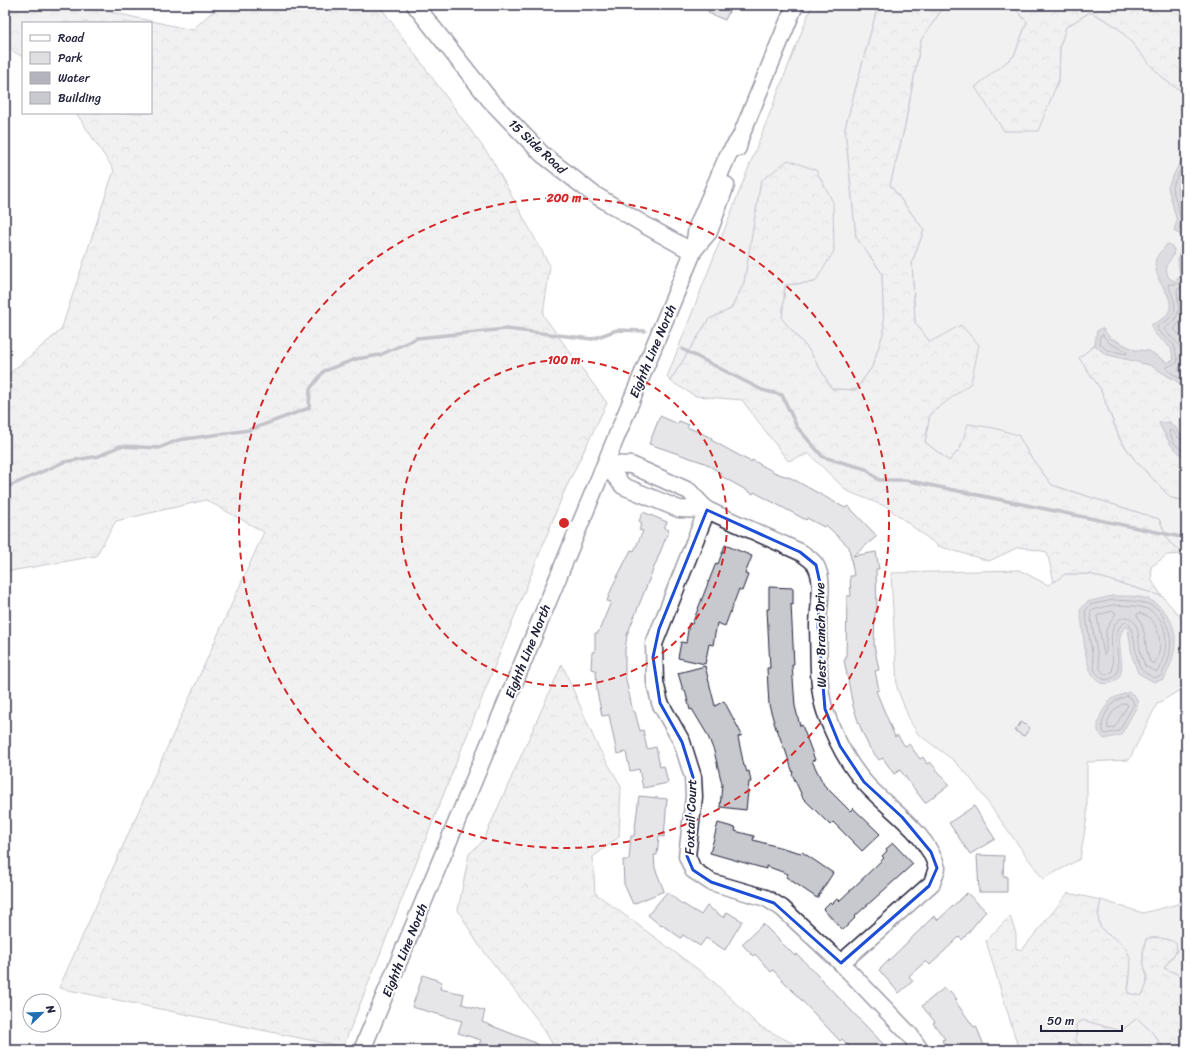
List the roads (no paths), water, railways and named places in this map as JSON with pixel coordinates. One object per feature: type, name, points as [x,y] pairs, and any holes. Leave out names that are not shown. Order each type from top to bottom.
[{"type":"street","name":"15 Side Road","points":[[415,5],[490,100],[542,154],[592,193],[643,224],[694,252]]},
{"type":"street","name":"Eighth Line North","points":[[362,1050],[694,252],[697,227],[728,155],[740,138],[795,5]]},
{"type":"street","name":"West Branch Drive","points":[[605,464],[623,486],[679,509],[707,510],[800,552],[816,565],[820,583],[818,626],[821,691],[832,729],[840,746],[864,782],[902,817],[924,843],[935,860],[937,868],[932,883],[841,963]]},
{"type":"street","name":"West Branch Drive","points":[[605,464],[631,465],[690,491],[707,510]]},
{"type":"street","name":"Foxtail Court","points":[[707,510],[654,644],[654,682],[660,703],[682,742],[693,777],[694,797],[687,856],[693,870],[710,882],[766,898],[782,908],[841,963],[910,1035],[920,1050]]},
{"type":"water","points":[[1186,144],[1186,460],[1171,445],[1159,423],[1170,422],[1181,435],[1184,433],[1183,391],[1178,382],[1150,365],[1105,354],[1095,345],[1097,331],[1102,328],[1111,339],[1135,350],[1149,351],[1167,363],[1174,360],[1171,348],[1154,333],[1151,325],[1168,315],[1171,309],[1171,302],[1157,274],[1155,266],[1159,253],[1167,244],[1171,245],[1174,251],[1173,256],[1166,266],[1168,276],[1170,279],[1175,281],[1180,277],[1178,258],[1183,241],[1181,235],[1174,231],[1177,221],[1168,187],[1183,156]]},
{"type":"water","points":[[1112,596],[1140,597],[1147,599],[1160,607],[1170,619],[1175,633],[1175,646],[1172,661],[1164,679],[1154,682],[1138,673],[1132,656],[1128,628],[1126,626],[1121,633],[1120,647],[1122,668],[1117,679],[1107,684],[1101,683],[1097,681],[1090,671],[1080,610],[1087,602]]},
{"type":"water","points":[[1129,692],[1135,696],[1138,703],[1137,706],[1121,735],[1104,739],[1098,731],[1098,724],[1101,714],[1111,699]]},
{"type":"waterway","points":[[5,488],[64,462],[99,456],[120,446],[159,448],[178,440],[249,430],[309,408],[310,389],[324,371],[356,359],[380,355],[417,338],[506,329],[592,339],[617,330],[645,331]]},
{"type":"waterway","points":[[682,349],[762,390],[782,395],[797,427],[823,457],[866,469],[879,480],[905,480],[1186,538]]}]
